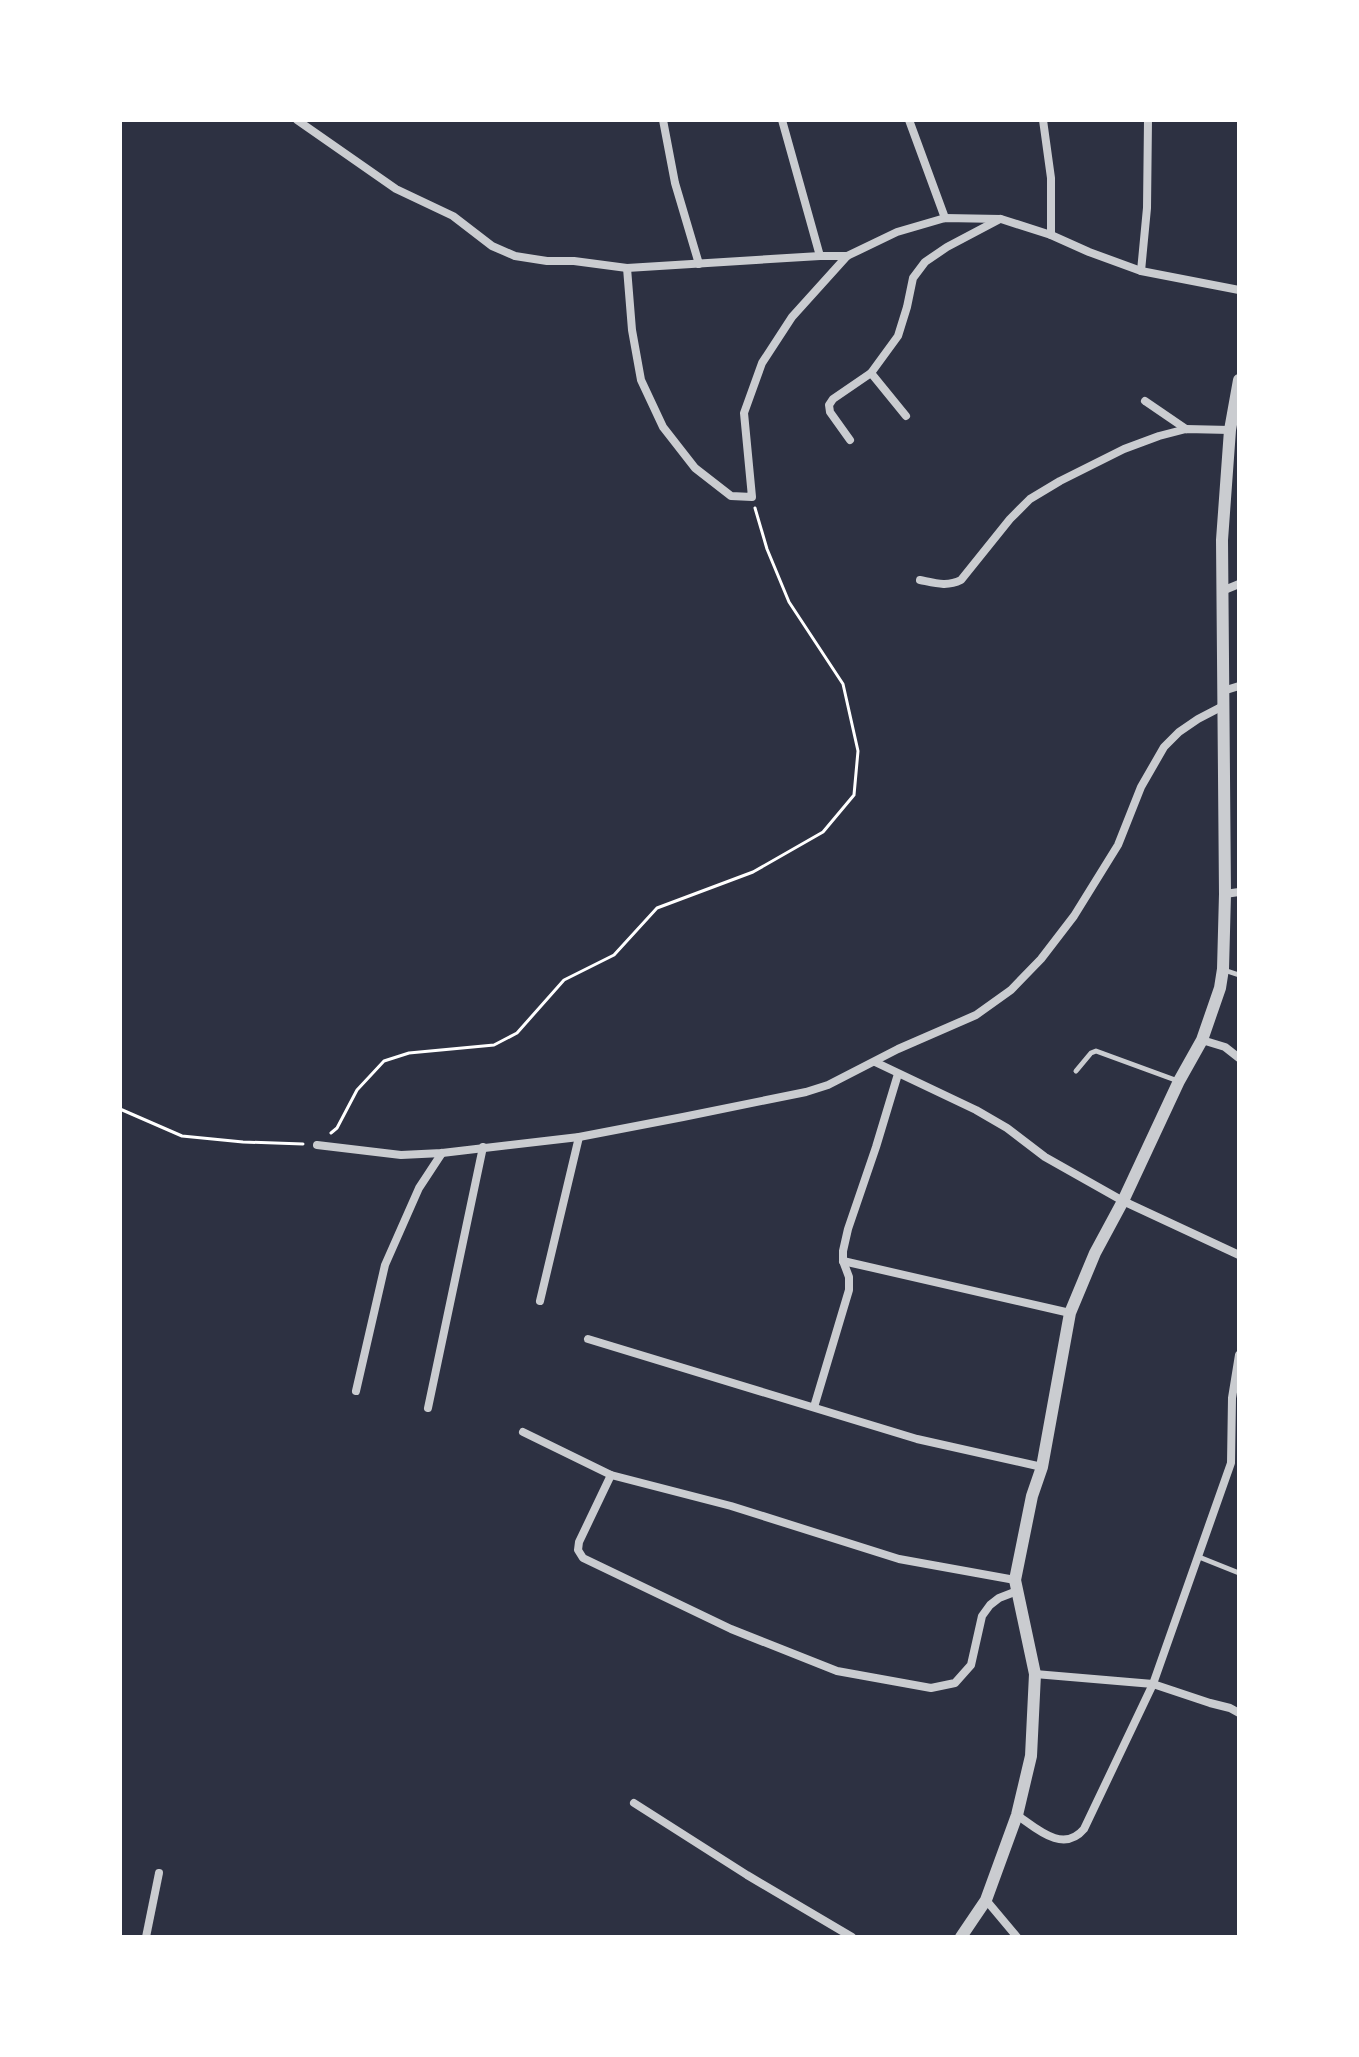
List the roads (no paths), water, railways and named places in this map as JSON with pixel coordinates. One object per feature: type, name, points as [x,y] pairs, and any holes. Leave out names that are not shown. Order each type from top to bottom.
[{"type":"street","points":[[297,120],[396,189],[453,216],[492,246],[515,256],[627,268],[847,256]]},
{"type":"street","points":[[663,120],[675,183],[699,264]]},
{"type":"street","points":[[782,120],[820,256]]},
{"type":"street","points":[[909,120],[945,218]]},
{"type":"street","points":[[1043,120],[1051,178],[1051,235]]},
{"type":"street","points":[[1141,271],[1147,208],[1148,120]]},
{"type":"street","points":[[627,268],[632,330],[641,380],[663,427],[695,468],[731,496],[752,497],[744,413],[762,363],[792,317],[847,256],[897,232],[945,218],[1001,219],[1051,235],[1141,271],[1239,290]]},
{"type":"street","points":[[850,440],[830,412],[829,405],[871,373],[898,336],[913,278],[925,262],[947,247],[1001,219]]},
{"type":"street","points":[[871,373],[906,416]]},
{"type":"street","points":[[961,1937],[986,1900],[1017,1815],[1031,1756],[1035,1674],[1016,1585],[1032,1496],[1042,1467],[1070,1313],[1095,1253],[1202,1040],[1220,988],[1225,894],[1223,512],[1230,430],[1239,380]]},
{"type":"street","points":[[1145,401],[1186,429]]},
{"type":"street","points":[[920,580],[945,585],[961,580],[1030,499],[1124,449],[1186,429],[1230,430]]},
{"type":"street","points":[[1222,591],[1239,584]]},
{"type":"street","points":[[1223,691],[1239,686]]},
{"type":"street","points":[[317,1145],[401,1155],[579,1137],[806,1092],[828,1085],[898,1049],[976,1015],[1011,990],[1041,959],[1074,916],[1118,845],[1141,787],[1164,747],[1189,726],[1223,706]]},
{"type":"street","points":[[1225,894],[1239,892]]},
{"type":"street","points":[[1202,1040],[1225,1047],[1239,1058]]},
{"type":"street","points":[[875,1062],[976,1110],[1007,1128],[1045,1157],[1123,1201],[1239,1255]]},
{"type":"street","points":[[814,1407],[849,1290],[849,1277],[843,1261],[848,1229],[898,1074]]},
{"type":"street","points":[[540,1301],[579,1137]]},
{"type":"street","points":[[428,1408],[483,1147]]},
{"type":"street","points":[[356,1391],[385,1265],[419,1188],[442,1153]]},
{"type":"street","points":[[843,1261],[1070,1313]]},
{"type":"street","points":[[588,1339],[917,1439],[1042,1467]]},
{"type":"street","points":[[1017,1815],[1047,1836],[1060,1840],[1079,1835],[1084,1829],[1153,1684],[1235,1464],[1232,1398],[1239,1355]]},
{"type":"street","points":[[523,1432],[611,1475],[731,1506],[899,1559],[1016,1585]]},
{"type":"street","points":[[611,1475],[579,1542],[578,1550],[583,1558],[731,1629],[837,1671],[931,1688],[955,1683],[971,1665],[982,1616],[990,1605],[1016,1585]]},
{"type":"street","points":[[1035,1674],[1153,1684],[1239,1713]]},
{"type":"street","points":[[634,1803],[852,1937]]},
{"type":"street","points":[[146,1937],[159,1873]]},
{"type":"street","points":[[986,1900],[1017,1937]]},
{"type":"lane","points":[[1223,969],[1239,975]]},
{"type":"lane","points":[[1076,1071],[1096,1051],[1179,1081]]},
{"type":"lane","points":[[1199,1557],[1239,1573]]}]
